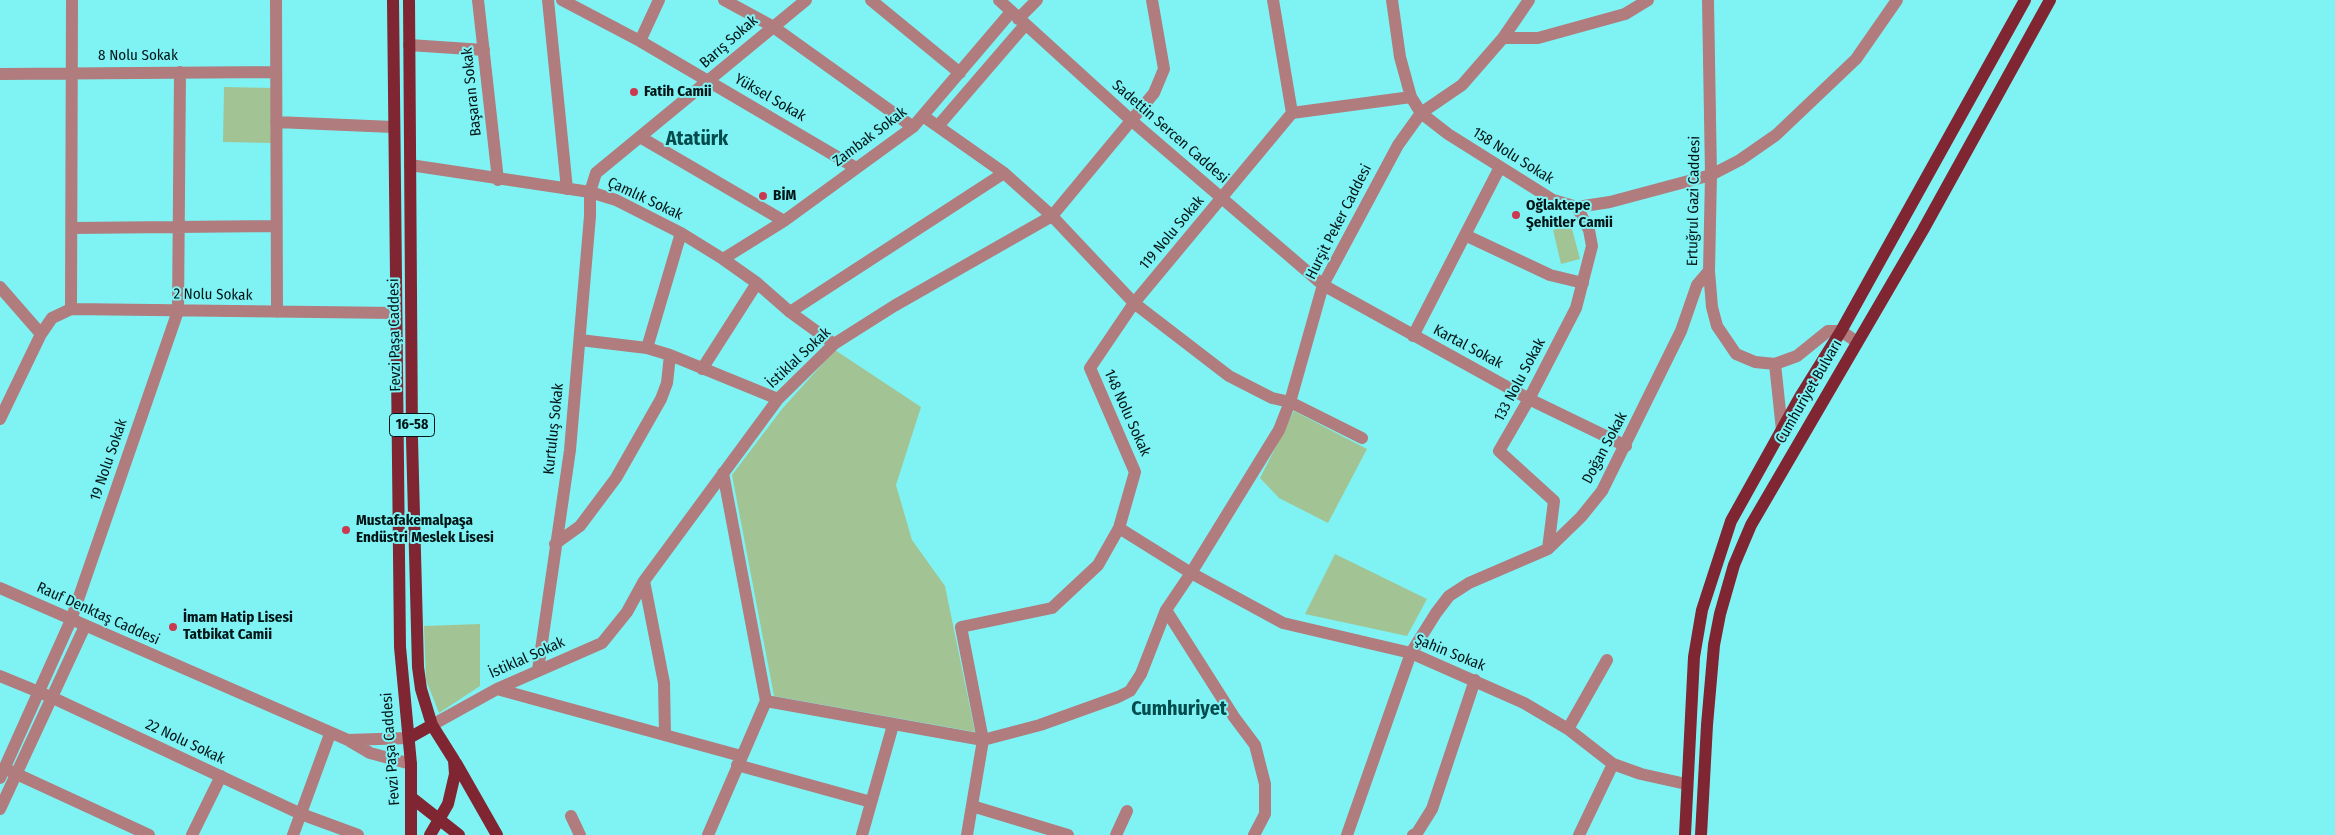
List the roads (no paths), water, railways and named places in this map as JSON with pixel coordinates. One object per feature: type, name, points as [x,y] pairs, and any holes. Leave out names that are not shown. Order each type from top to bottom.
[{"type":"main road","name":"Fevzi Paşa Caddesi","points":[[393,0],[400,647],[411,764],[411,835]]},
{"type":"main road","name":"Fevzi Paşa Caddesi","points":[[409,0],[418,667],[432,725],[497,835]]},
{"type":"main road","name":"Cumhuriyet Bulvarı","points":[[1685,835],[1686,784],[1694,657],[1702,610],[1731,520],[1841,331],[2025,0]]},
{"type":"main road","name":"Cumhuriyet Bulvarı","points":[[1701,835],[1713,654],[1720,614],[1734,565],[1751,525],[1928,221],[2050,0]]},
{"type":"main road","points":[[409,738],[432,725]]},
{"type":"main road","points":[[430,835],[448,804],[456,774],[454,760]]},
{"type":"main road","points":[[412,798],[459,835]]},
{"type":"street","points":[[1,414],[40,334],[52,318],[71,309],[72,0]]},
{"type":"street","points":[[276,0],[277,312]]},
{"type":"street","name":"Başaran Sokak","points":[[478,0],[498,180]]},
{"type":"street","points":[[548,0],[567,189]]},
{"type":"street","name":"Yüksel Sokak","points":[[562,0],[640,41],[856,168]]},
{"type":"street","points":[[640,41],[659,0]]},
{"type":"street","points":[[724,0],[772,26],[913,127]]},
{"type":"street","name":"Barış Sokak","points":[[590,192],[596,173],[709,81],[772,26],[806,0]]},
{"type":"street","points":[[871,0],[960,73]]},
{"type":"street","name":"Sadettin Sercen Caddesi","points":[[999,0],[1132,121],[1323,285]]},
{"type":"street","points":[[938,126],[1018,19],[1037,0]]},
{"type":"street","points":[[1052,216],[1154,93],[1164,69],[1152,0]]},
{"type":"street","points":[[1273,0],[1292,113],[1411,97]]},
{"type":"street","points":[[1392,0],[1400,57],[1411,97],[1421,113]]},
{"type":"street","name":"Hurşit Peker Caddesi","points":[[983,740],[1040,725],[1130,691],[1141,674],[1166,610],[1191,573],[1279,430],[1290,402],[1323,285],[1398,145],[1421,113],[1462,85],[1503,38],[1529,0]]},
{"type":"street","points":[[1503,38],[1538,38],[1625,14],[1648,0]]},
{"type":"street","name":"Ertuğrul Gazi Caddesi","points":[[1708,0],[1711,175],[1709,271],[1714,313],[1717,326],[1736,354],[1755,362],[1775,364]]},
{"type":"street","name":"158 Nolu Sokak","points":[[1421,113],[1448,134],[1553,200],[1577,207],[1610,202],[1711,175],[1740,160],[1776,135],[1856,59],[1897,0]]},
{"type":"street","name":"Zambak Sokak","points":[[723,259],[784,221],[913,127],[960,73],[1018,19]]},
{"type":"street","points":[[409,45],[484,50]]},
{"type":"street","name":"19 Nolu Sokak","points":[[46,695],[178,311],[180,72]]},
{"type":"street","name":"8 Nolu Sokak","points":[[0,74],[276,72]]},
{"type":"street","name":"119 Nolu Sokak","points":[[1134,303],[1292,113]]},
{"type":"street","points":[[923,116],[1004,173],[1052,216],[1134,303],[1229,376],[1272,398],[1290,402],[1362,438]]},
{"type":"street","points":[[276,122],[394,127]]},
{"type":"street","points":[[640,137],[784,221]]},
{"type":"street","name":"Çamlık Sokak","points":[[410,165],[498,180],[590,192],[616,200],[681,234],[723,259],[757,283],[790,312],[834,344]]},
{"type":"street","points":[[1413,336],[1500,167]]},
{"type":"street","points":[[790,312],[1004,173]]},
{"type":"street","name":"Kurtuluş Sokak","points":[[538,670],[570,450],[590,216],[590,192]]},
{"type":"street","name":"133 Nolu Sokak","points":[[1548,549],[1554,501],[1499,451],[1529,399],[1576,308],[1584,283],[1592,246],[1589,230],[1577,207]]},
{"type":"street","name":"İstiklal Sokak","points":[[432,725],[497,689],[602,643],[626,612],[644,580],[778,399],[834,344],[894,306],[1052,216]]},
{"type":"street","points":[[72,228],[276,226]]},
{"type":"street","points":[[647,348],[681,234]]},
{"type":"street","points":[[1465,235],[1550,276],[1584,283]]},
{"type":"street","name":"Doğan Sokak","points":[[1347,835],[1411,653],[1448,596],[1469,583],[1548,549],[1581,517],[1602,491],[1626,446],[1681,331],[1697,285],[1709,271]]},
{"type":"street","points":[[702,369],[757,283]]},
{"type":"street","name":"Kartal Sokak","points":[[1323,285],[1529,399],[1626,446]]},
{"type":"street","points":[[0,287],[40,334]]},
{"type":"street","name":"148 Nolu Sokak","points":[[983,740],[960,626],[1052,608],[1098,565],[1119,528],[1135,472],[1090,368],[1134,303]]},
{"type":"street","name":"2 Nolu Sokak","points":[[71,309],[396,313]]},
{"type":"street","points":[[1782,430],[1775,364],[1797,356],[1828,331],[1841,331],[1857,342]]},
{"type":"street","points":[[580,340],[647,348],[670,355],[778,399]]},
{"type":"street","points":[[555,544],[580,526],[616,478],[661,399],[667,383],[670,355]]},
{"type":"street","points":[[708,835],[766,701],[723,473]]},
{"type":"street","name":"Şahin Sokak","points":[[1119,528],[1191,573],[1283,623],[1411,653],[1475,680],[1524,704],[1568,729],[1614,764],[1641,774],[1686,784]]},
{"type":"street","points":[[644,580],[664,683],[665,735]]},
{"type":"street","name":"Rauf Denktaş Caddesi","points":[[0,588],[330,734],[348,740]]},
{"type":"street","points":[[1166,610],[1234,717],[1255,745],[1265,784],[1265,814],[1254,835]]},
{"type":"street","points":[[0,809],[5,772],[85,626]]},
{"type":"street","points":[[1568,729],[1607,660]]},
{"type":"street","name":"22 Nolu Sokak","points":[[0,676],[46,695],[301,814],[358,835]]},
{"type":"street","points":[[1413,835],[1417,833],[1432,809],[1475,680]]},
{"type":"street","points":[[497,689],[665,735],[871,802]]},
{"type":"street","points":[[766,701],[983,740],[966,835]]},
{"type":"street","points":[[862,835],[893,725]]},
{"type":"street","points":[[293,835],[330,734]]},
{"type":"street","points":[[348,740],[409,738]]},
{"type":"street","points":[[348,740],[370,753],[411,764]]},
{"type":"street","points":[[1579,835],[1614,764]]},
{"type":"street","points":[[5,772],[148,835]]},
{"type":"street","points":[[192,835],[221,776]]},
{"type":"street","points":[[972,806],[1068,835]]},
{"type":"street","points":[[1116,835],[1127,812]]},
{"type":"street","points":[[571,816],[580,835]]},
{"type":"place","name":"Fatih Camii","points":[[634,92]]},
{"type":"place","name":"BİM","points":[[763,196]]},
{"type":"place","name":"Oğlaktepe Şehitler Camii","points":[[1516,215]]},
{"type":"place","name":"Mustafakemalpaşa Endüstri Meslek Lisesi","points":[[346,530]]},
{"type":"place","name":"İmam Hatip Lisesi Tatbikat Camii","points":[[173,627]]},
{"type":"district","name":"Atatürk","points":[[697,139]]},
{"type":"district","name":"Cumhuriyet","points":[[1179,709]]}]
